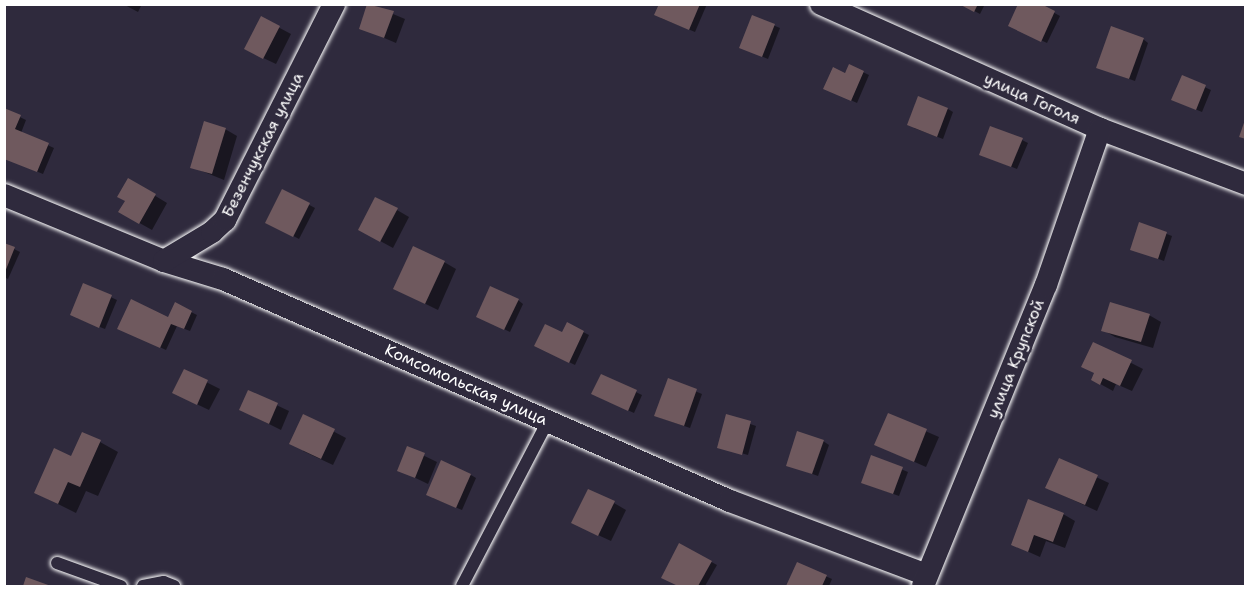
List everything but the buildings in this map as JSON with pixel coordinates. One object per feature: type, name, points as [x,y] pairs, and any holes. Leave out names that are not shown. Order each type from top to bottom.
[{"type":"street","name":"Безенчукская улица","points":[[164,261],[212,232],[225,220],[334,4]]},
{"type":"street","name":"улица Гоголя","points":[[821,4],[1100,129],[1245,184]]},
{"type":"street","name":"улица Крупской","points":[[925,581],[1046,285],[1100,129]]},
{"type":"street","name":"Комсомольская улица","points":[[4,195],[164,261],[223,279],[730,501],[925,581]]},
{"type":"lane","points":[[462,586],[548,421]]},
{"type":"lane","points":[[57,563],[121,586]]},
{"type":"lane","points":[[143,586],[164,582],[174,586]]}]
